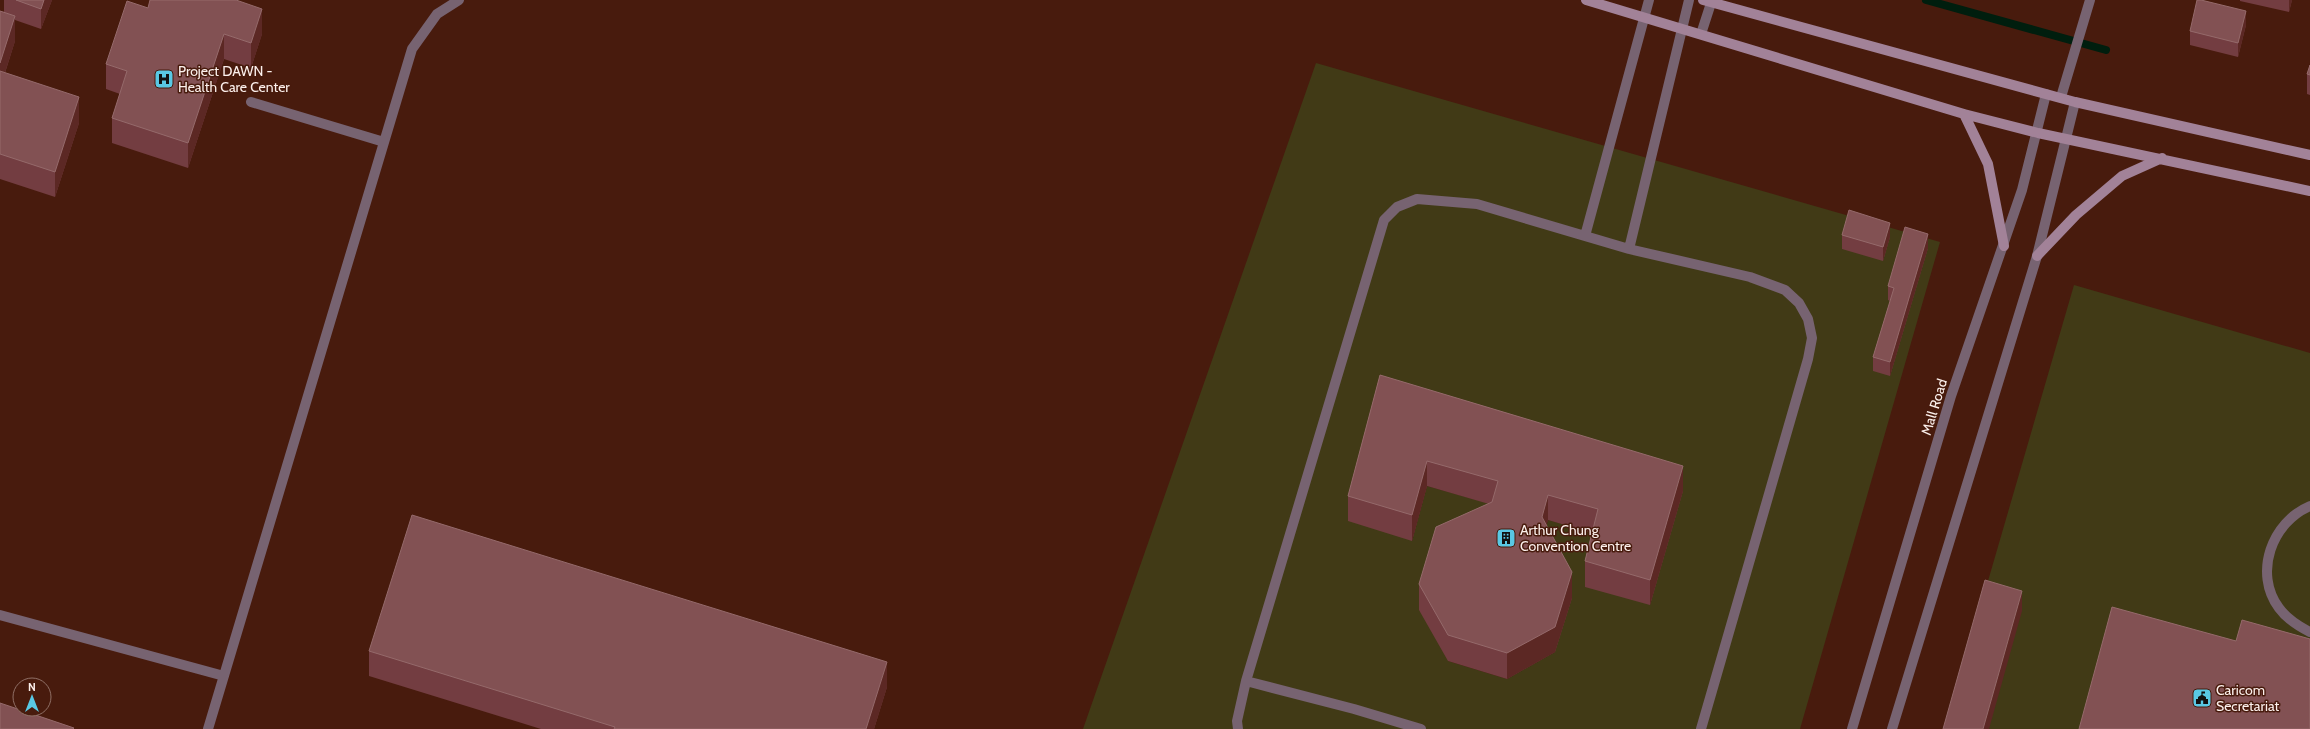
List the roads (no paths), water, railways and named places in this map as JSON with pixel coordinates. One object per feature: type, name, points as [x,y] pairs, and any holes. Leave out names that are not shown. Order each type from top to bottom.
[{"type":"main road","points":[[1586,0],[1644,16],[1964,114],[2038,133],[2162,158],[2310,191]]},
{"type":"main road","points":[[1708,1],[2075,102],[2310,155]]},
{"type":"main road","points":[[1964,114],[1988,164],[2004,246]]},
{"type":"main road","points":[[2037,256],[2076,215],[2122,176],[2162,158]]},
{"type":"street","points":[[208,729],[412,49],[436,14],[459,0]]},
{"type":"street","points":[[1585,236],[1649,0]]},
{"type":"street","points":[[1630,249],[1689,0]]},
{"type":"street","points":[[1701,34],[1708,1]]},
{"type":"street","points":[[2061,98],[2064,81],[2088,5]]},
{"type":"street","name":"Mall Road","points":[[1852,729],[1951,396],[2004,246],[2038,133],[2046,94]]},
{"type":"street","points":[[251,102],[384,142]]},
{"type":"street","points":[[1892,729],[2037,256],[2075,102]]},
{"type":"street","points":[[1238,729],[1237,721],[1246,681],[1384,220],[1397,207],[1417,199],[1477,204],[1630,249],[1750,277],[1785,290],[1799,303],[1808,319],[1812,338],[1701,729]]},
{"type":"street","points":[[2310,506],[2284,523],[2272,542],[2267,564],[2269,587],[2278,608],[2294,624],[2310,632]]},
{"type":"street","points":[[0,615],[224,676]]},
{"type":"street","points":[[1246,681],[1401,726],[1421,729]]},
{"type":"waterway","points":[[1926,0],[2106,50]]},
{"type":"place","name":"Project DAWN - Health Care Center","points":[[164,79]]},
{"type":"place","name":"Arthur Chung Convention Centre","points":[[1506,538]]},
{"type":"place","name":"Caricom Secretariat","points":[[2202,698]]}]
